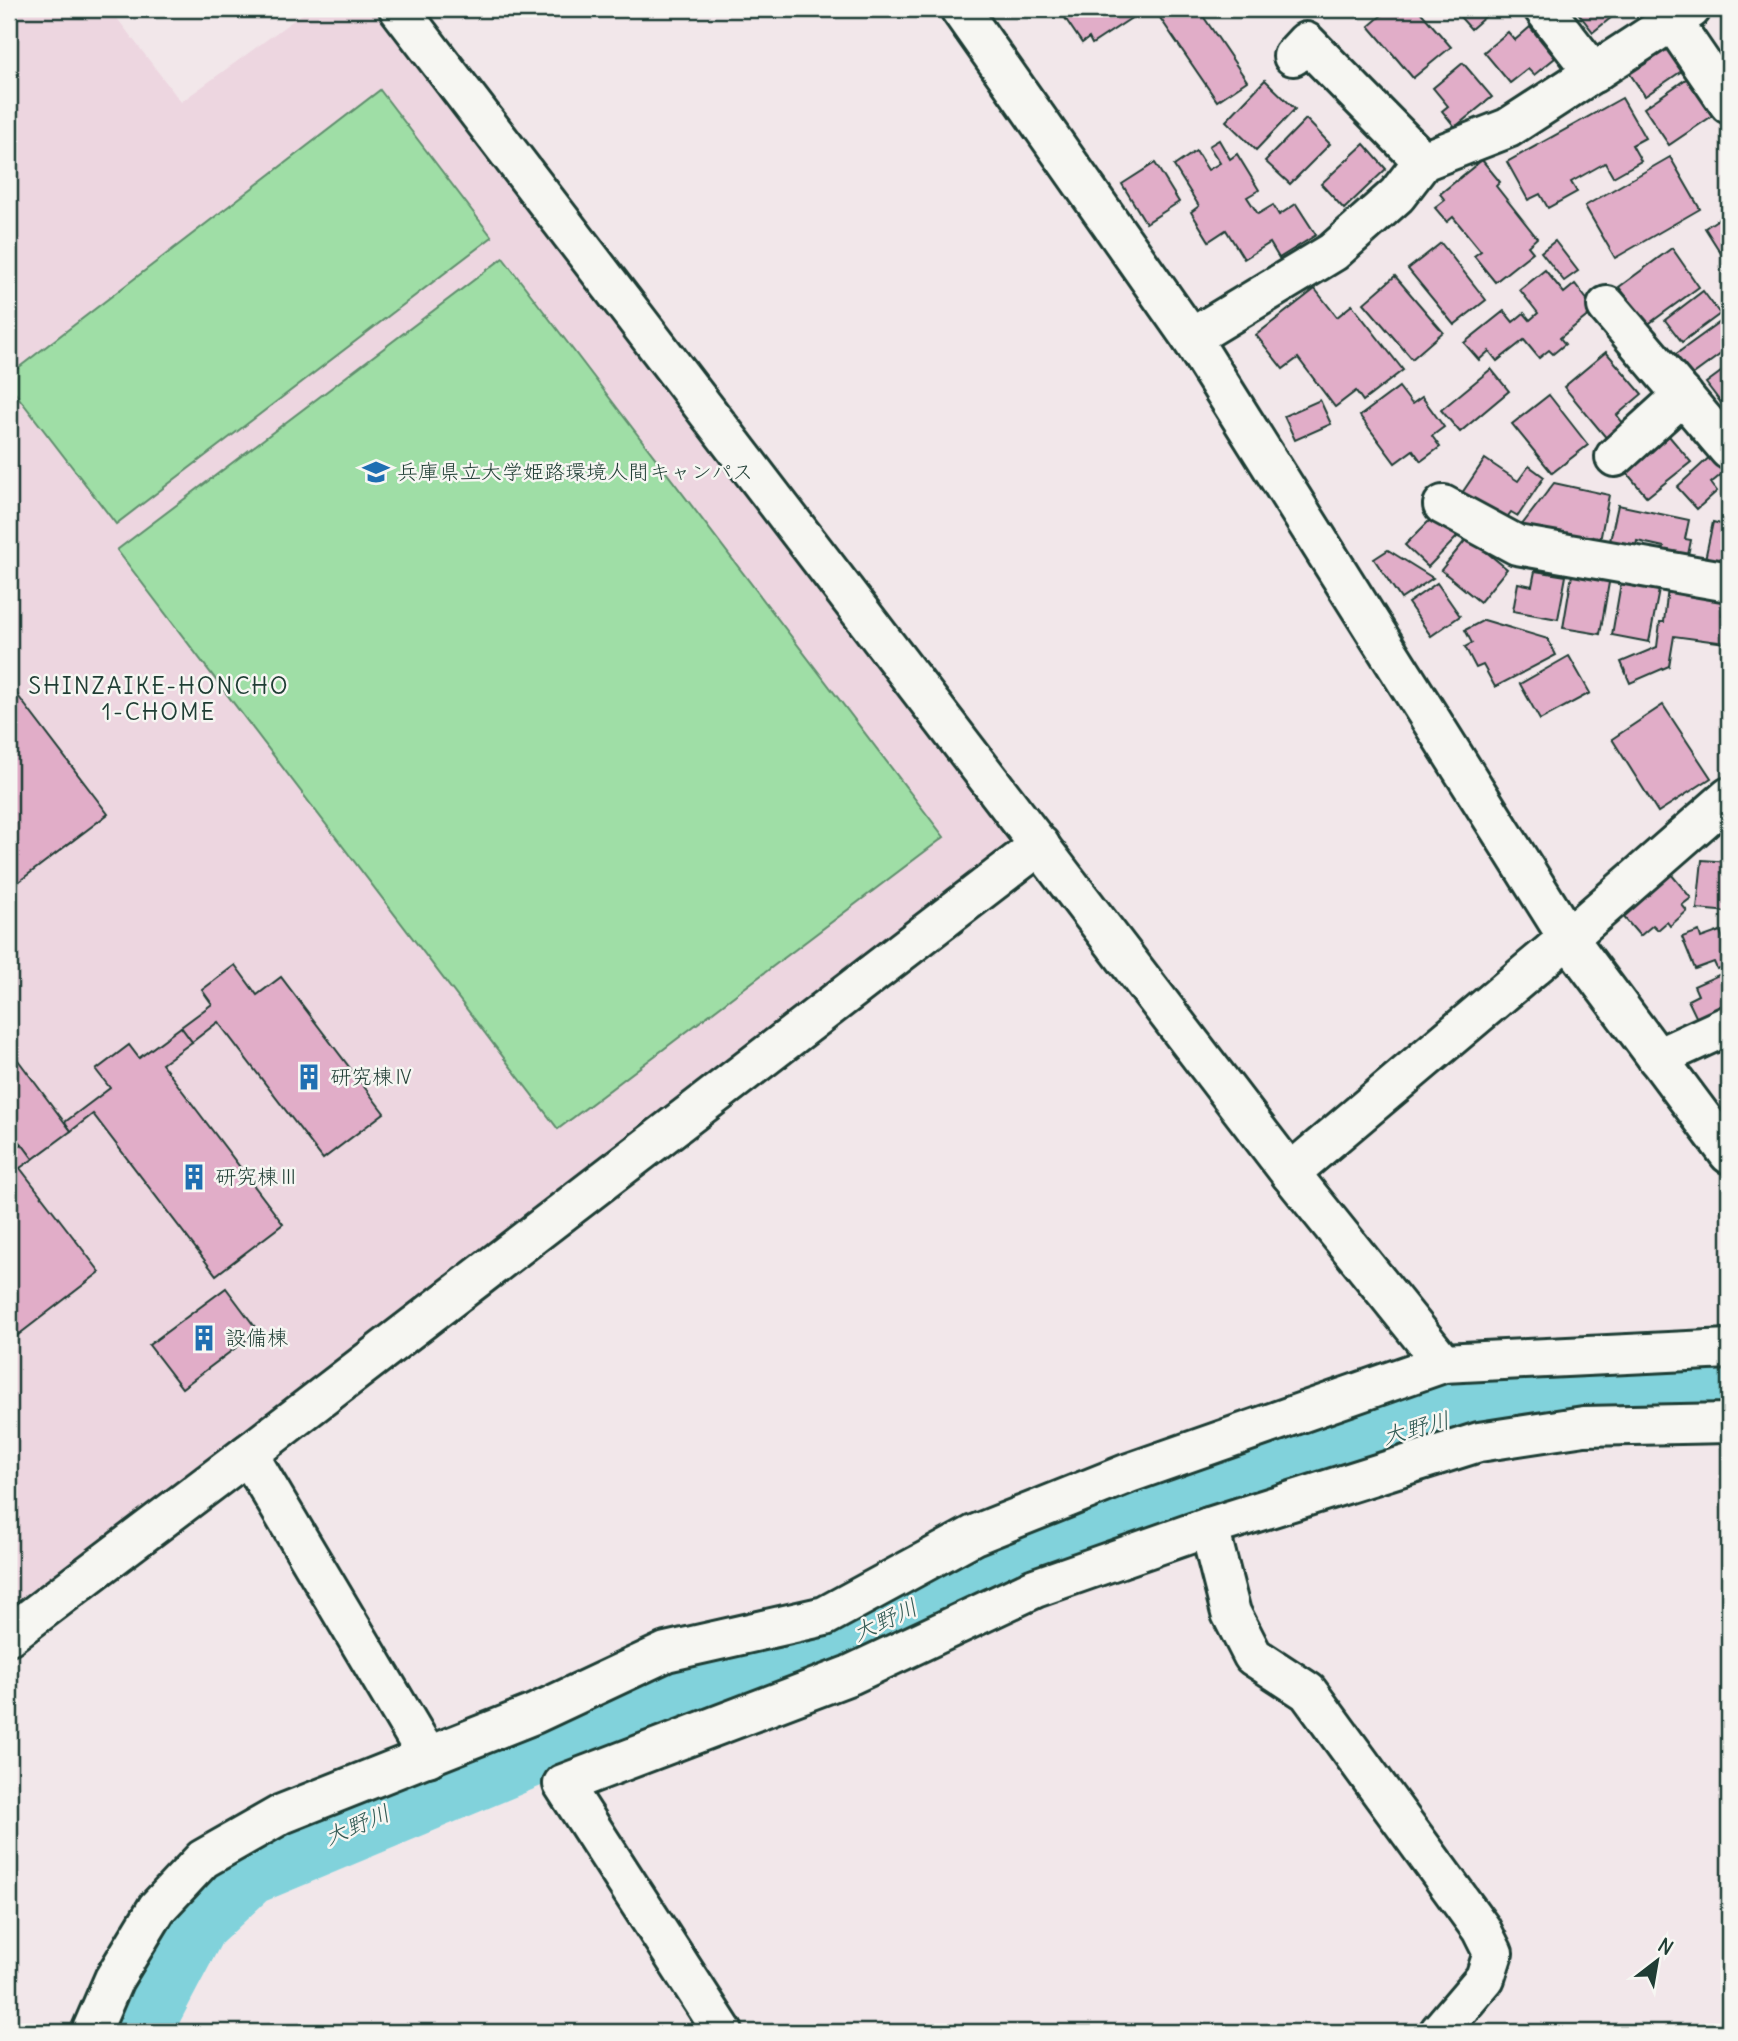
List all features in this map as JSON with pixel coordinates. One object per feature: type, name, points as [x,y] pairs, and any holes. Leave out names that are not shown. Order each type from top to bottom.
[{"type":"street","points":[[399,9],[1290,1173],[1443,1363]]},
{"type":"street","points":[[960,9],[1191,338],[1568,938],[1727,1149]]},
{"type":"street","points":[[1544,9],[1594,73]]},
{"type":"street","points":[[1191,338],[1333,252],[1398,195],[1423,161],[1508,128],[1594,73],[1677,13],[1729,104]]},
{"type":"street","points":[[1293,56],[1306,42],[1423,161]]},
{"type":"street","points":[[1607,306],[1683,395],[1725,435]]},
{"type":"street","points":[[1615,457],[1683,395]]},
{"type":"street","points":[[1443,505],[1517,545],[1729,582]]},
{"type":"street","points":[[1290,1173],[1722,809]]},
{"type":"street","points":[[9,1635],[1040,845]]},
{"type":"street","points":[[1657,1058],[1729,1025]]},
{"type":"street","points":[[91,2032],[114,1979],[156,1908],[203,1859],[282,1814],[534,1714],[666,1652],[825,1616],[974,1535],[1129,1473],[1443,1363],[1729,1349]]},
{"type":"street","points":[[723,2032],[562,1784],[850,1675],[1035,1588],[1209,1527],[1479,1442],[1584,1426],[1729,1423]]},
{"type":"street","points":[[248,1454],[428,1757]]},
{"type":"street","points":[[1209,1527],[1231,1613],[1253,1656],[1308,1692],[1481,1929],[1493,1953],[1485,1978],[1439,2032]]},
{"type":"shaded area","name":"兵庫県立大学姫路環境人間キャンパス","points":[[9,9],[110,9],[181,102],[309,9],[393,9],[1022,842],[9,1623]]},
{"type":"green space","points":[[380,90],[492,237],[116,524],[9,385],[9,375]]},
{"type":"green space","points":[[503,258],[944,837],[558,1129],[117,550]]},
{"type":"building","points":[[1079,9],[1145,9],[1092,44],[1089,38],[1082,43],[1065,18]]},
{"type":"building","points":[[1154,9],[1207,9],[1201,13],[1247,81],[1217,101]]},
{"type":"building","points":[[1389,9],[1418,9],[1451,47],[1413,78],[1369,26]]},
{"type":"building","points":[[1453,9],[1494,9],[1471,29]]},
{"type":"building","points":[[1575,9],[1622,9],[1593,32]]},
{"type":"building","points":[[1723,9],[1729,9],[1729,21],[1719,15]]},
{"type":"building","points":[[1530,27],[1555,58],[1534,75],[1528,69],[1510,83],[1484,52],[1508,32],[1515,40]]},
{"type":"building","points":[[1669,43],[1686,68],[1645,96],[1628,71]]},
{"type":"building","points":[[1463,63],[1492,97],[1455,127],[1442,111],[1448,106],[1433,88]]},
{"type":"building","points":[[1692,75],[1718,112],[1669,145],[1644,108]]},
{"type":"building","points":[[1265,80],[1295,109],[1256,150],[1226,121]]},
{"type":"building","points":[[1622,98],[1645,138],[1632,145],[1641,161],[1613,177],[1605,163],[1571,182],[1577,192],[1548,208],[1540,194],[1528,200],[1507,162]]},
{"type":"building","points":[[1306,119],[1330,144],[1290,184],[1265,161]]},
{"type":"building","points":[[1219,140],[1230,159],[1237,154],[1259,190],[1247,197],[1258,214],[1273,205],[1279,215],[1296,204],[1316,235],[1279,258],[1270,243],[1244,259],[1226,230],[1209,241],[1191,212],[1199,206],[1174,166],[1196,151],[1208,170],[1220,163],[1209,146]]},
{"type":"building","points":[[1364,144],[1386,169],[1344,209],[1321,184]]},
{"type":"building","points":[[1670,157],[1700,209],[1615,258],[1585,206]]},
{"type":"building","points":[[1482,160],[1500,182],[1496,186],[1537,238],[1528,246],[1533,252],[1495,282],[1474,256],[1481,251],[1453,217],[1447,222],[1435,208],[1445,200],[1440,194]]},
{"type":"building","points":[[1155,163],[1179,202],[1146,223],[1122,184]]},
{"type":"building","points":[[1729,212],[1729,266],[1705,228]]},
{"type":"building","points":[[1555,241],[1578,271],[1564,281],[1541,252]]},
{"type":"building","points":[[1441,243],[1486,300],[1454,325],[1408,269]]},
{"type":"building","points":[[1672,248],[1699,287],[1647,325],[1619,287]]},
{"type":"building","points":[[1545,270],[1564,293],[1575,284],[1595,310],[1560,338],[1565,344],[1553,354],[1549,350],[1539,358],[1524,340],[1497,361],[1489,351],[1479,360],[1464,343],[1504,311],[1513,322],[1524,313],[1530,320],[1538,313],[1520,290]]},
{"type":"building","points":[[1395,276],[1443,332],[1412,359],[1364,303]]},
{"type":"building","points":[[1315,289],[1337,317],[1352,305],[1403,370],[1363,401],[1356,391],[1335,407],[1298,358],[1283,369],[1256,335]]},
{"type":"building","points":[[1703,291],[1720,314],[1682,342],[1665,320]]},
{"type":"building","points":[[1723,320],[1729,328],[1729,348],[1688,378],[1672,357]]},
{"type":"building","points":[[1606,352],[1642,394],[1617,415],[1625,426],[1608,440],[1564,387]]},
{"type":"building","points":[[1729,366],[1729,405],[1725,408],[1706,383]]},
{"type":"building","points":[[1491,369],[1509,391],[1460,432],[1441,410]]},
{"type":"building","points":[[1399,387],[1412,404],[1422,397],[1444,427],[1432,436],[1440,447],[1421,461],[1413,450],[1395,463],[1360,416]]},
{"type":"building","points":[[1549,395],[1588,445],[1552,473],[1512,424]]},
{"type":"building","points":[[1320,400],[1331,424],[1295,440],[1284,416]]},
{"type":"building","points":[[1669,436],[1691,462],[1647,497],[1621,466],[1640,450],[1646,456]]},
{"type":"building","points":[[1714,453],[1728,469],[1711,483],[1717,491],[1697,509],[1677,487]]},
{"type":"building","points":[[1485,459],[1518,481],[1529,466],[1544,477],[1518,516],[1511,512],[1502,524],[1460,496]]},
{"type":"building","points":[[1554,483],[1609,495],[1600,541],[1521,526]]},
{"type":"building","points":[[1618,505],[1689,520],[1685,539],[1691,540],[1687,560],[1662,555],[1664,547],[1637,541],[1636,546],[1610,541]]},
{"type":"building","points":[[1431,519],[1460,534],[1428,567],[1405,545]]},
{"type":"building","points":[[1713,522],[1729,526],[1729,569],[1704,564]]},
{"type":"building","points":[[1468,537],[1507,569],[1480,602],[1441,570]]},
{"type":"building","points":[[1388,550],[1433,578],[1401,599],[1374,559]]},
{"type":"building","points":[[1573,569],[1610,577],[1600,634],[1563,628]]},
{"type":"building","points":[[1535,571],[1566,576],[1558,619],[1513,611],[1518,583],[1532,586]]},
{"type":"building","points":[[1437,583],[1460,616],[1431,636],[1408,603]]},
{"type":"building","points":[[1621,583],[1659,590],[1649,642],[1612,635]]},
{"type":"building","points":[[1668,588],[1725,596],[1722,615],[1729,616],[1726,643],[1674,636],[1669,666],[1630,683],[1621,662],[1657,647],[1660,622],[1664,622]]},
{"type":"building","points":[[1484,620],[1548,639],[1556,655],[1495,687],[1483,665],[1476,668],[1465,647],[1472,643],[1465,630]]},
{"type":"building","points":[[1569,656],[1590,693],[1540,720],[1520,684]]},
{"type":"building","points":[[9,684],[108,814],[9,889]]},
{"type":"building","points":[[1663,705],[1711,778],[1658,812],[1612,739]]},
{"type":"building","points":[[1702,860],[1729,862],[1729,912],[1697,909]]},
{"type":"building","points":[[1671,874],[1691,898],[1682,905],[1687,911],[1670,926],[1667,922],[1658,930],[1653,925],[1640,936],[1622,915]]},
{"type":"building","points":[[1699,931],[1701,938],[1720,931],[1724,941],[1729,938],[1729,965],[1717,969],[1714,962],[1695,969],[1682,937]]},
{"type":"building","name":"研究棟Ⅳ","points":[[235,965],[257,995],[281,977],[384,1113],[323,1159],[218,1022],[192,1042],[181,1027],[212,1004],[202,990]]},
{"type":"building","points":[[1723,973],[1729,987],[1729,1011],[1700,1025],[1688,1000],[1698,995],[1694,986]]},
{"type":"building","name":"研究棟Ⅲ","points":[[181,1027],[192,1042],[162,1064],[283,1224],[216,1275],[93,1114],[71,1131],[65,1122],[110,1088],[96,1070],[129,1045],[139,1058]]},
{"type":"building","points":[[9,1048],[71,1131],[33,1159],[9,1127]]},
{"type":"building","points":[[22,1144],[33,1159],[20,1168],[100,1272],[9,1342],[9,1154]]},
{"type":"building","name":"設備棟","points":[[226,1288],[258,1331],[182,1388],[149,1345]]},
{"type":"waterway","name":"大野川","points":[[135,2032],[193,1922],[247,1871],[539,1749],[828,1646],[1140,1503],[1546,1392],[1729,1382]]},
{"type":"place","name":"兵庫県立大学姫路環境人間キャンパス","points":[[376,472]]},
{"type":"place","name":"研究棟Ⅳ","points":[[309,1077]]},
{"type":"place","name":"研究棟Ⅲ","points":[[194,1177]]},
{"type":"place","name":"設備棟","points":[[204,1338]]},
{"type":"district","name":"SHINZAIKE-HONCHO 1-CHOME","points":[[159,699]]}]
